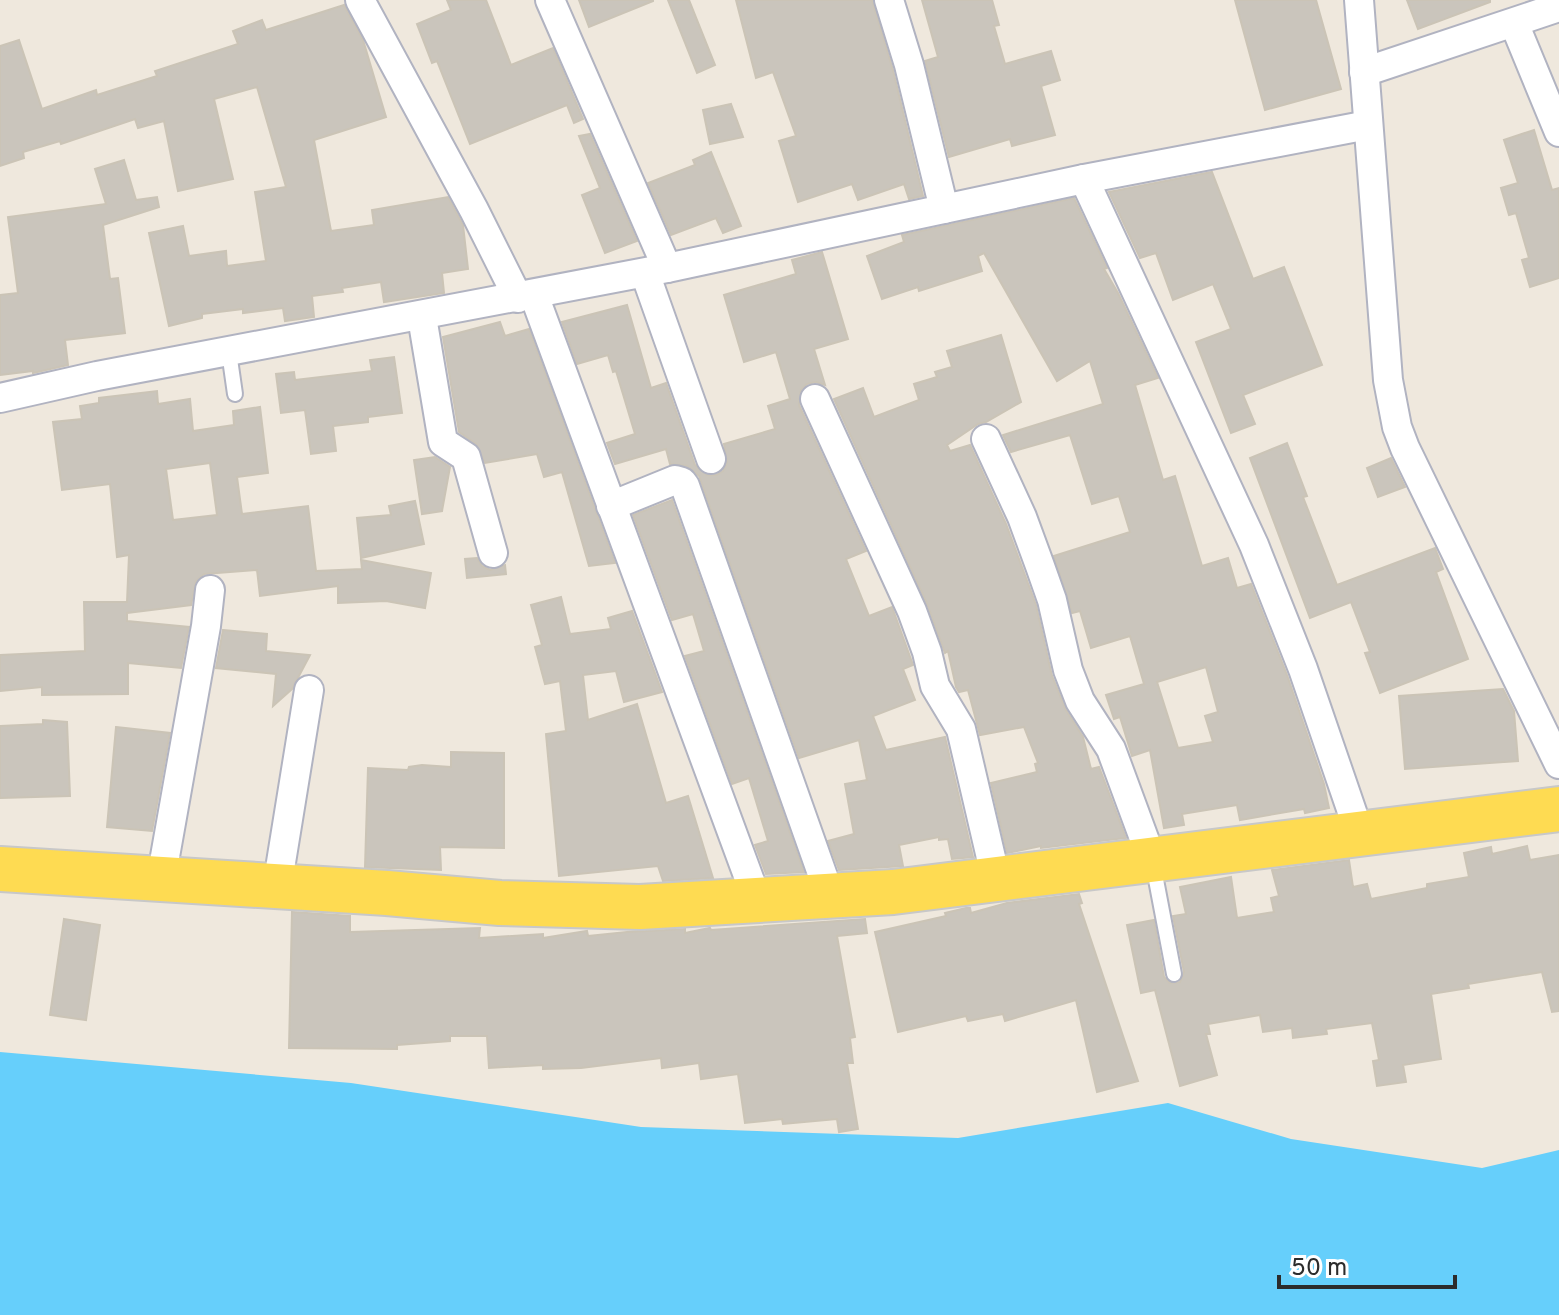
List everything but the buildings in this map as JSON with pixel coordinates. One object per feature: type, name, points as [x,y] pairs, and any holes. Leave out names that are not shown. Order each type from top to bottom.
[{"type":"main road","points":[[0,869],[531,904],[640,907],[893,892],[1559,809]]},
{"type":"street","points":[[360,0],[474,210],[526,296],[611,506],[757,900]]},
{"type":"street","points":[[550,0],[656,271],[711,459]]},
{"type":"street","points":[[889,0],[909,65],[944,209]]},
{"type":"street","points":[[1359,0],[1388,380],[1397,427],[1559,764]]},
{"type":"street","points":[[1364,72],[1559,7]]},
{"type":"street","points":[[1514,23],[1559,132]]},
{"type":"street","points":[[0,398],[656,271],[1084,179],[1368,125]]},
{"type":"street","points":[[1084,179],[1254,545],[1303,669],[1360,835]]},
{"type":"street","points":[[422,317],[443,442],[466,457],[493,553]]},
{"type":"street","points":[[815,399],[912,611],[935,686],[961,729],[996,879]]},
{"type":"street","points":[[986,439],[1022,517],[1040,566],[1052,600],[1068,670],[1080,701],[1111,749],[1152,860]]},
{"type":"street","points":[[611,506],[675,480],[685,486],[830,896]]},
{"type":"street","points":[[161,879],[210,590]]},
{"type":"street","points":[[277,887],[309,690]]},
{"type":"lane","points":[[229,352],[235,394]]},
{"type":"lane","points":[[1152,860],[1174,974]]},
{"type":"water","points":[[0,1052],[351,1083],[641,1127],[958,1138],[1168,1103],[1291,1139],[1482,1168],[1559,1150],[1559,1315],[0,1315]]}]
